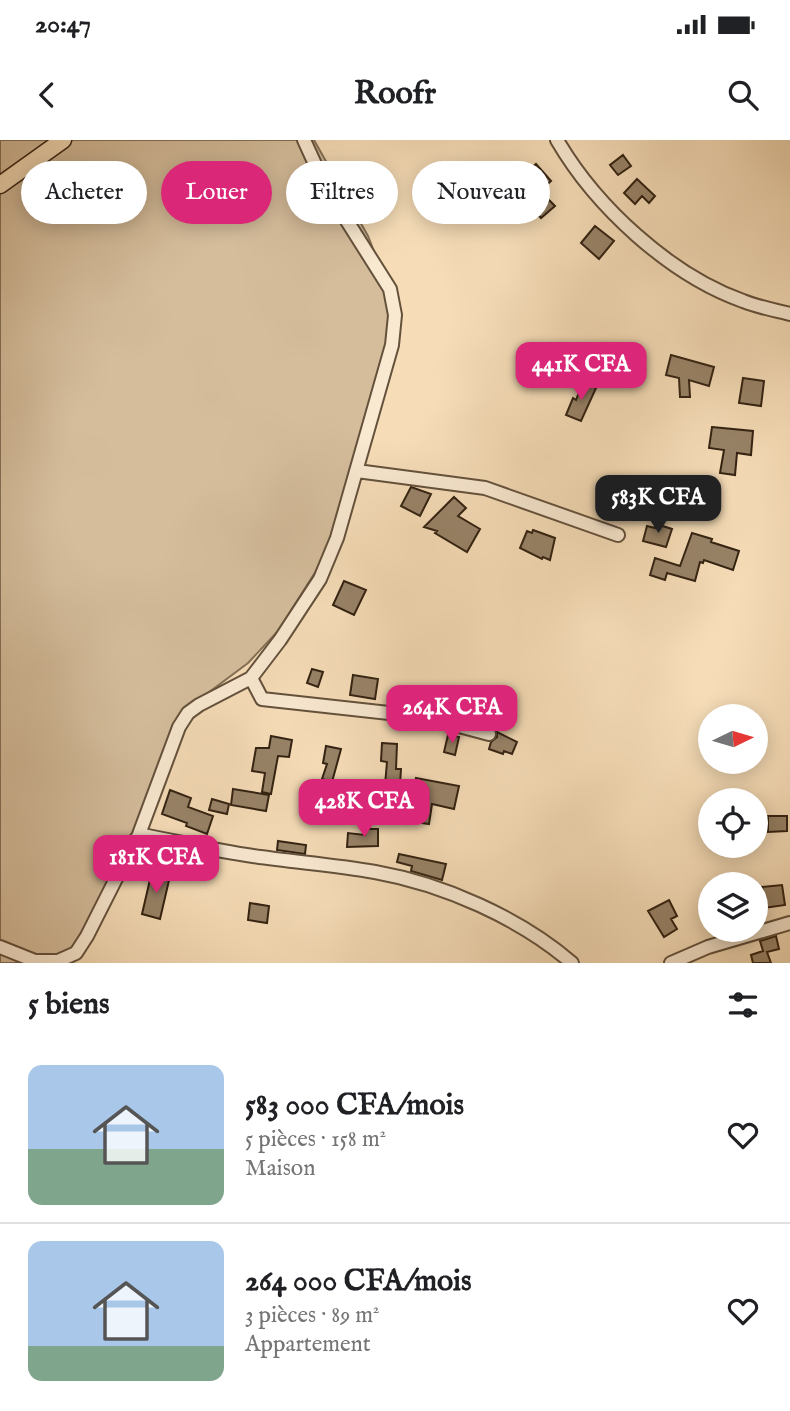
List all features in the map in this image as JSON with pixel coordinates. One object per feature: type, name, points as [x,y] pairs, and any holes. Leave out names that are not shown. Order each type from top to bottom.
[{"type":"main road","points":[[0,185],[63,140]]},
{"type":"street","points":[[0,947],[35,961],[58,961],[76,953],[138,837],[178,727],[188,713],[208,699],[250,678],[280,640],[320,579],[337,538],[392,345],[394,301],[384,278],[325,186],[304,140]]},
{"type":"street","points":[[557,140],[591,186],[625,225],[677,267],[711,287],[743,301],[790,314]]},
{"type":"street","points":[[357,471],[485,488],[618,535]]},
{"type":"street","points":[[250,678],[261,699],[398,714],[489,734]]},
{"type":"street","points":[[138,837],[143,835],[250,856],[377,872],[406,880],[475,902],[519,925],[572,963]]},
{"type":"street","points":[[671,963],[708,947],[790,923]]},
{"type":"shaded area","points":[[0,140],[314,140],[326,161],[286,161],[286,224],[361,224],[386,282],[391,343],[332,536],[316,571],[278,631],[248,663],[196,702],[183,728],[142,838],[146,848],[138,855],[69,963],[0,963]]},
{"type":"building","points":[[623,155],[631,166],[618,175],[610,165]]},
{"type":"building","points":[[637,179],[655,196],[649,203],[642,196],[635,204],[624,193]]},
{"type":"building","points":[[595,226],[614,241],[599,259],[581,243]]},
{"type":"building","points":[[671,355],[714,367],[709,386],[689,380],[690,397],[680,397],[679,378],[666,375]]},
{"type":"building","points":[[546,357],[562,364],[554,381],[539,373]]},
{"type":"building","points":[[743,378],[764,381],[761,406],[739,403]]},
{"type":"building","points":[[583,382],[596,388],[581,421],[566,415]]},
{"type":"building","points":[[712,427],[753,431],[751,455],[737,453],[735,475],[720,473],[724,450],[709,448]]},
{"type":"building","points":[[411,487],[431,494],[420,516],[401,506]]},
{"type":"building","points":[[454,497],[466,508],[458,516],[480,529],[467,552],[435,533],[437,531],[424,527]]},
{"type":"building","points":[[656,524],[672,529],[666,547],[643,541],[647,526],[655,528]]},
{"type":"building","points":[[533,530],[555,538],[550,560],[520,548],[527,531],[532,533]]},
{"type":"building","points":[[692,533],[739,551],[733,570],[704,560],[703,563],[700,562],[695,581],[667,573],[665,580],[650,575],[655,558],[680,566]]},
{"type":"building","points":[[344,581],[366,590],[354,615],[333,605]]},
{"type":"building","points":[[312,669],[323,672],[318,687],[307,683]]},
{"type":"building","points":[[353,675],[378,679],[375,699],[350,695]]},
{"type":"building","points":[[497,732],[517,742],[512,754],[489,749],[491,742],[497,737]]},
{"type":"building","points":[[448,735],[459,737],[455,755],[444,752]]},
{"type":"building","points":[[271,736],[292,740],[289,757],[278,756],[271,794],[262,792],[265,773],[252,771],[256,748],[269,748]]},
{"type":"building","points":[[382,743],[397,744],[396,769],[401,769],[398,816],[392,816],[391,785],[385,785],[387,762],[381,761]]},
{"type":"building","points":[[326,746],[341,749],[332,782],[322,779],[327,764],[323,763]]},
{"type":"building","points":[[416,778],[459,786],[454,809],[432,804],[429,824],[408,821]]},
{"type":"building","points":[[233,789],[269,795],[266,811],[231,805]]},
{"type":"building","points":[[170,790],[191,798],[188,807],[213,816],[207,834],[162,814]]},
{"type":"building","points":[[212,799],[229,804],[227,814],[209,810]]},
{"type":"building","points":[[325,804],[338,807],[335,822],[321,819]]},
{"type":"building","points":[[768,816],[787,816],[787,831],[768,832]]},
{"type":"building","points":[[365,829],[378,829],[378,846],[347,847],[348,833],[365,835]]},
{"type":"building","points":[[278,841],[306,845],[305,854],[277,850]]},
{"type":"building","points":[[399,854],[446,864],[442,880],[411,871],[412,866],[397,862]]},
{"type":"building","points":[[152,871],[170,876],[160,919],[142,914]]},
{"type":"building","points":[[782,885],[785,905],[768,907],[768,886]]},
{"type":"building","points":[[669,900],[677,916],[671,919],[677,929],[664,937],[648,911]]},
{"type":"building","points":[[250,903],[269,906],[267,923],[248,920]]},
{"type":"building","points":[[776,936],[779,949],[767,952],[771,963],[753,963],[751,955],[763,951],[760,942],[768,942],[768,938]]}]
